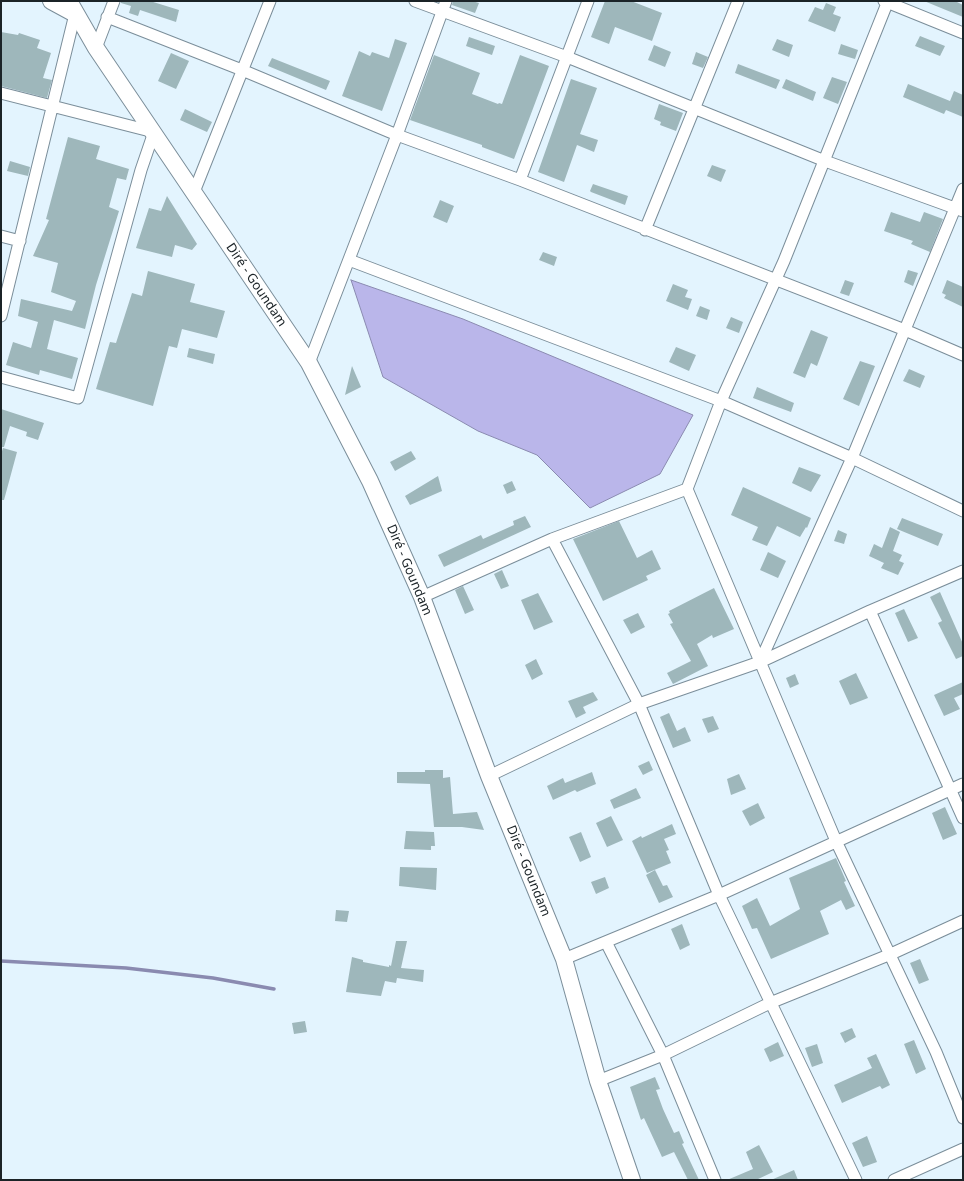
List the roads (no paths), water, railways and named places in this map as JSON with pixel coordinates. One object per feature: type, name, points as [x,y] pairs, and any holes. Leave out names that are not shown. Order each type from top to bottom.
[{"type":"main road","points":[[50,1],[72,7]]},
{"type":"main road","name":"Diré - Goundam","points":[[72,7],[96,48],[309,363],[370,481],[422,597],[489,776],[564,959],[598,1081],[632,1180]]},
{"type":"street","points":[[96,48],[114,1]]},
{"type":"street","points":[[194,192],[270,1]]},
{"type":"street","points":[[414,1],[567,57],[695,107],[825,161],[959,209]]},
{"type":"street","points":[[309,363],[397,135],[446,1]]},
{"type":"street","points":[[520,180],[588,1]]},
{"type":"street","points":[[645,230],[738,1]]},
{"type":"street","points":[[963,33],[887,1],[825,161],[775,281],[721,402],[687,489],[836,841],[891,954],[936,1052],[963,1118]]},
{"type":"street","points":[[1,316],[52,106],[72,7]]},
{"type":"street","points":[[107,17],[242,70],[397,135],[520,180],[775,281],[905,330],[963,355]]},
{"type":"street","points":[[1,93],[154,132],[141,170],[78,398],[1,377]]},
{"type":"street","points":[[760,662],[852,458],[905,330],[959,209],[963,189]]},
{"type":"street","points":[[1,236],[20,241]]},
{"type":"street","points":[[349,260],[721,402],[852,458],[963,511]]},
{"type":"street","points":[[422,597],[552,539],[687,489]]},
{"type":"street","points":[[552,539],[639,704],[719,895],[856,1180]]},
{"type":"street","points":[[489,776],[639,704],[760,662],[870,611],[963,572]]},
{"type":"street","points":[[870,611],[963,818]]},
{"type":"street","points":[[564,959],[719,895],[963,784]]},
{"type":"street","points":[[598,1081],[663,1055],[770,1002],[891,954],[963,921]]},
{"type":"street","points":[[606,942],[663,1055],[715,1180]]},
{"type":"street","points":[[894,1180],[963,1149]]},
{"type":"waterway","points":[[1,961],[126,968],[213,978],[274,989]]}]
